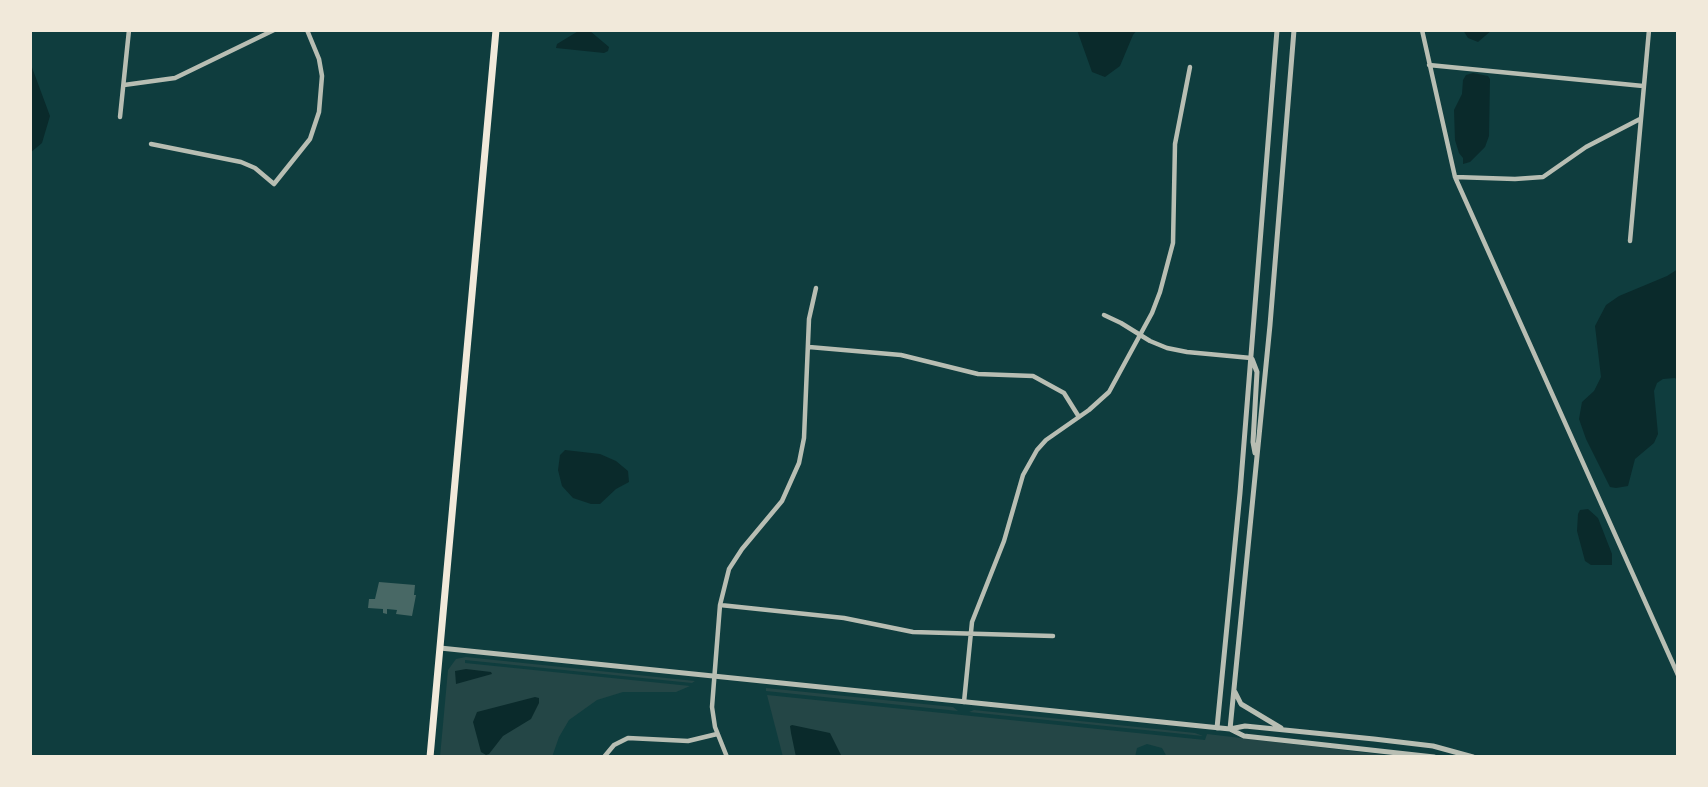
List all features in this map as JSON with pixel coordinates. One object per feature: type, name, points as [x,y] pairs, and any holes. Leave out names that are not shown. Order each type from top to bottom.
[{"type":"main road","points":[[430,757],[496,30]]},
{"type":"street","points":[[120,117],[129,30]]},
{"type":"street","points":[[124,85],[174,78],[274,30]]},
{"type":"street","points":[[151,144],[241,162],[255,168],[274,184],[310,139],[319,112],[322,95],[321,68],[307,30]]},
{"type":"street","points":[[1217,728],[1251,358],[1277,30]]},
{"type":"street","points":[[1230,729],[1270,325],[1294,30]]},
{"type":"street","points":[[1422,30],[1455,177],[1678,675]]},
{"type":"street","points":[[1630,240],[1649,30]]},
{"type":"street","points":[[1429,65],[1643,86]]},
{"type":"street","points":[[964,702],[970,635],[979,602],[1004,541],[1019,486],[1037,450],[1058,430],[1079,417],[1109,392],[1157,302],[1173,243],[1176,133],[1190,67]]},
{"type":"street","points":[[1455,177],[1543,177],[1586,147],[1640,119]]},
{"type":"street","points":[[727,757],[712,710],[724,581],[731,565],[777,508],[795,474],[804,438],[809,319],[816,288]]},
{"type":"street","points":[[1104,315],[1139,335],[1177,351],[1251,358]]},
{"type":"street","points":[[809,347],[901,355],[978,373],[1033,376],[1064,393],[1079,417]]},
{"type":"street","points":[[1251,358],[1257,372],[1253,442],[1256,463]]},
{"type":"street","points":[[720,605],[844,618],[913,632],[1053,636]]},
{"type":"street","points":[[440,648],[1217,728],[1245,726],[1283,730],[1424,745],[1473,757]]},
{"type":"street","points":[[1235,685],[1236,696],[1241,705],[1283,730]]},
{"type":"street","points":[[1230,729],[1244,736],[1434,757]]},
{"type":"street","points":[[604,757],[614,745],[628,738],[688,741],[718,734]]},
{"type":"shaded area","points":[[580,30],[590,31],[609,47],[608,51],[604,53],[556,48],[557,44]]},
{"type":"shaded area","points":[[1077,30],[1137,30],[1120,66],[1105,77],[1092,72]]},
{"type":"shaded area","points":[[1463,30],[1492,30],[1478,42],[1468,38]]},
{"type":"shaded area","points":[[30,62],[50,116],[42,143],[30,153]]},
{"type":"shaded area","points":[[1473,73],[1488,76],[1490,79],[1489,136],[1485,147],[1470,162],[1463,164],[1455,140],[1454,110],[1462,94],[1463,80],[1466,75]]},
{"type":"shaded area","points":[[1678,269],[1678,381],[1675,378],[1663,379],[1657,383],[1654,391],[1658,434],[1654,443],[1635,459],[1628,486],[1610,487],[1579,419],[1582,402],[1594,391],[1601,377],[1595,326],[1606,305],[1619,296]]},
{"type":"shaded area","points":[[565,450],[600,454],[616,461],[628,471],[629,482],[616,489],[600,504],[573,498],[562,486],[558,470],[560,455]]},
{"type":"shaded area","points":[[1588,509],[1598,518],[1612,554],[1612,565],[1591,565],[1585,561],[1577,531],[1580,510]]},
{"type":"shaded area","points":[[466,657],[695,681],[692,683],[465,660],[465,663],[690,686],[676,692],[623,692],[597,700],[569,720],[552,757],[440,757],[448,670],[456,659]]},
{"type":"shaded area","points":[[466,669],[492,674],[456,684],[455,671]]},
{"type":"shaded area","points":[[766,688],[953,707],[958,711],[766,691]]},
{"type":"shaded area","points":[[767,695],[1205,740],[1207,734],[1402,757],[1167,757],[1162,748],[1147,744],[1137,748],[1135,757],[783,757]]},
{"type":"shaded area","points":[[539,698],[539,703],[531,719],[503,736],[489,754],[481,752],[473,722],[477,712]]},
{"type":"shaded area","points":[[974,710],[1195,733],[1203,736],[969,712]]},
{"type":"shaded area","points":[[790,726],[830,733],[842,757],[796,757]]},
{"type":"building","points":[[379,582],[415,585],[412,616],[396,614],[397,610],[387,609],[387,614],[383,613],[383,609],[368,608],[369,599],[375,599]]}]
